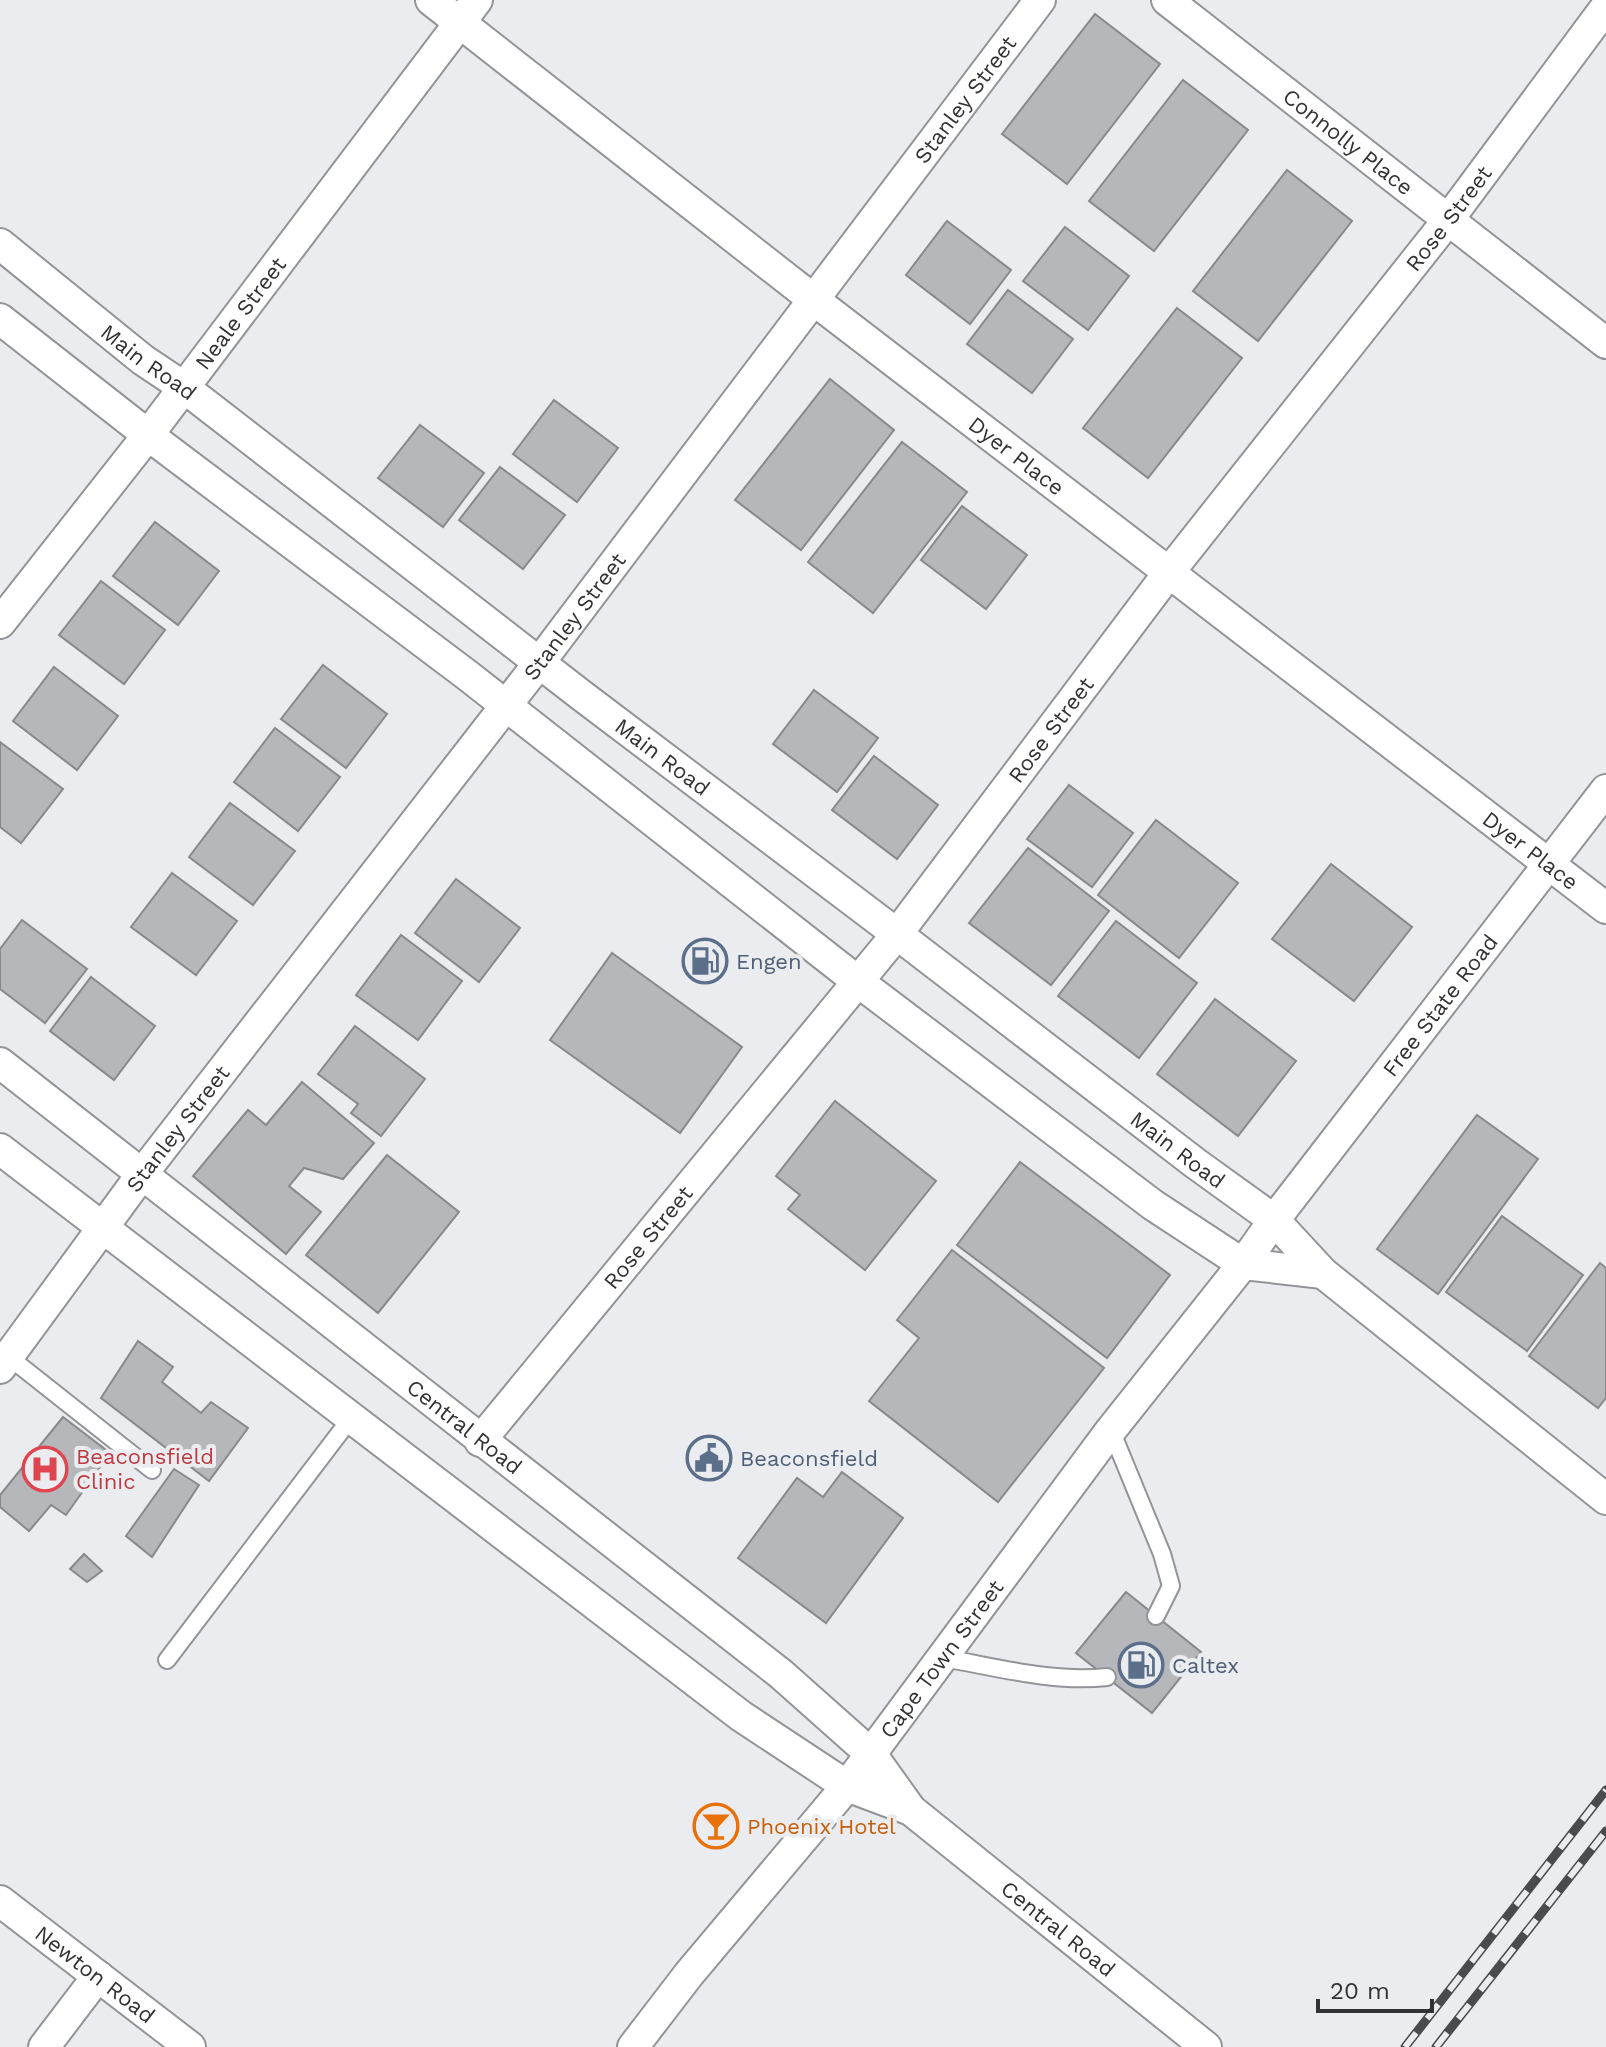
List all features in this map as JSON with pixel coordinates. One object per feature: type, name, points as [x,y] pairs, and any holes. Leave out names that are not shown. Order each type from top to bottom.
[{"type":"street","name":"Dyer Place","points":[[431,0],[468,11],[814,300],[1606,908]]},
{"type":"street","name":"Stanley Street","points":[[4,1362],[142,1174],[539,663],[1040,0]]},
{"type":"street","name":"Connolly Place","points":[[1167,0],[1606,343]]},
{"type":"street","name":"Rose Street","points":[[480,1441],[856,980],[897,934],[1170,571],[1448,220],[1606,7]]},
{"type":"street","name":"Neale Street","points":[[0,623],[148,435],[468,11]]},
{"type":"street","name":"Main Road","points":[[0,244],[143,360],[182,386],[1182,1154],[1274,1220],[1323,1273],[1606,1499]]},
{"type":"street","points":[[0,319],[148,435],[506,705],[856,980],[1153,1205],[1243,1264],[1323,1273]]},
{"type":"street","name":"Free State Road","points":[[1243,1264],[1606,790]]},
{"type":"street","name":"Central Road","points":[[0,1063],[781,1674],[871,1754],[911,1810],[1206,2047]]},
{"type":"street","name":"Central Road","points":[[0,1149],[741,1716],[847,1786],[911,1810]]},
{"type":"street","name":"Cape Town Street","points":[[633,2047],[689,1974],[847,1786],[1111,1430],[1243,1264]]},
{"type":"street","name":"Newton Road","points":[[0,1901],[190,2047]]},
{"type":"street","points":[[44,2047],[98,1976]]},
{"type":"lane","points":[[4,1362],[152,1470]]},
{"type":"lane","points":[[167,1660],[351,1418]]},
{"type":"lane","points":[[1111,1430],[1162,1554],[1171,1586],[1156,1616]]},
{"type":"lane","points":[[943,1658],[1062,1677],[1107,1677]]},
{"type":"building","points":[[1095,14],[1160,64],[1067,184],[1002,134]]},
{"type":"building","points":[[1183,80],[1248,130],[1154,251],[1089,201]]},
{"type":"building","points":[[1287,170],[1352,221],[1258,341],[1193,291]]},
{"type":"building","points":[[947,221],[1011,270],[970,324],[906,275]]},
{"type":"building","points":[[1065,227],[1129,276],[1088,330],[1023,281]]},
{"type":"building","points":[[1008,290],[1073,339],[1032,393],[967,344]]},
{"type":"building","points":[[1177,308],[1242,358],[1148,478],[1083,428]]},
{"type":"building","points":[[830,379],[894,430],[801,550],[735,500]]},
{"type":"building","points":[[554,400],[618,448],[577,502],[513,454]]},
{"type":"building","points":[[420,425],[484,473],[443,527],[378,478]]},
{"type":"building","points":[[902,442],[967,492],[873,613],[808,562]]},
{"type":"building","points":[[500,467],[565,515],[523,569],[459,520]]},
{"type":"building","points":[[962,506],[1027,555],[986,609],[921,560]]},
{"type":"building","points":[[155,522],[219,571],[178,625],[113,576]]},
{"type":"building","points":[[101,581],[165,630],[124,684],[59,635]]},
{"type":"building","points":[[323,665],[387,714],[346,768],[281,719]]},
{"type":"building","points":[[54,667],[118,716],[77,770],[13,721]]},
{"type":"building","points":[[814,690],[878,738],[837,792],[773,744]]},
{"type":"building","points":[[275,728],[340,777],[298,831],[234,782]]},
{"type":"building","points":[[0,742],[63,789],[21,843],[0,827]]},
{"type":"building","points":[[874,756],[938,805],[897,859],[832,810]]},
{"type":"building","points":[[1069,785],[1133,833],[1092,887],[1027,839]]},
{"type":"building","points":[[230,803],[295,851],[253,905],[189,857]]},
{"type":"building","points":[[1156,820],[1238,883],[1179,958],[1098,895]]},
{"type":"building","points":[[1028,848],[1109,911],[1051,985],[969,923]]},
{"type":"building","points":[[1331,864],[1412,927],[1354,1001],[1272,939]]},
{"type":"building","points":[[172,873],[237,921],[196,975],[131,927]]},
{"type":"building","points":[[456,879],[520,928],[479,982],[415,933]]},
{"type":"building","points":[[22,920],[87,969],[45,1023],[0,989],[0,949]]},
{"type":"building","points":[[1116,921],[1197,983],[1139,1058],[1058,996]]},
{"type":"building","points":[[401,935],[462,981],[418,1040],[356,995]]},
{"type":"building","points":[[612,953],[742,1047],[680,1133],[550,1040]]},
{"type":"building","points":[[91,977],[155,1026],[114,1080],[50,1031]]},
{"type":"building","points":[[1215,999],[1296,1061],[1238,1136],[1157,1074]]},
{"type":"building","points":[[355,1026],[425,1079],[381,1136],[351,1113],[358,1104],[318,1074]]},
{"type":"building","points":[[302,1082],[374,1143],[343,1179],[304,1168],[289,1186],[321,1212],[286,1254],[193,1176],[248,1110],[266,1125]]},
{"type":"building","points":[[835,1101],[936,1181],[865,1270],[788,1209],[800,1195],[776,1176]]},
{"type":"building","points":[[1477,1115],[1538,1159],[1438,1294],[1377,1249]]},
{"type":"building","points":[[387,1155],[459,1212],[378,1313],[306,1255]]},
{"type":"building","points":[[1020,1162],[1170,1275],[1107,1358],[957,1245]]},
{"type":"building","points":[[1502,1216],[1583,1275],[1527,1351],[1446,1292]]},
{"type":"building","points":[[952,1250],[1104,1368],[998,1502],[869,1401],[919,1338],[897,1320]]},
{"type":"building","points":[[1600,1263],[1606,1268],[1606,1398],[1598,1408],[1529,1356]]},
{"type":"building","points":[[138,1341],[173,1367],[162,1382],[201,1413],[211,1402],[248,1428],[209,1481],[101,1398]]},
{"type":"building","points":[[63,1417],[110,1453],[66,1515],[51,1505],[29,1531],[0,1507],[0,1495]]},
{"type":"building","points":[[174,1469],[199,1485],[152,1557],[126,1536]]},
{"type":"building","points":[[842,1472],[903,1518],[826,1623],[738,1558],[797,1478],[823,1497]]},
{"type":"building","points":[[84,1554],[102,1571],[87,1582],[70,1569]]},
{"type":"building","name":"Caltex","points":[[1126,1592],[1201,1652],[1152,1713],[1076,1653]]},
{"type":"railway","points":[[1405,2047],[1606,1790]]},
{"type":"railway","points":[[1436,2047],[1606,1831]]},
{"type":"place","name":"Engen","points":[[705,961]]},
{"type":"place","name":"Beaconsfield","points":[[709,1458]]},
{"type":"place","name":"Beaconsfield Clinic","points":[[45,1469]]},
{"type":"place","name":"Caltex","points":[[1141,1665]]},
{"type":"place","name":"Phoenix Hotel","points":[[716,1826]]}]
